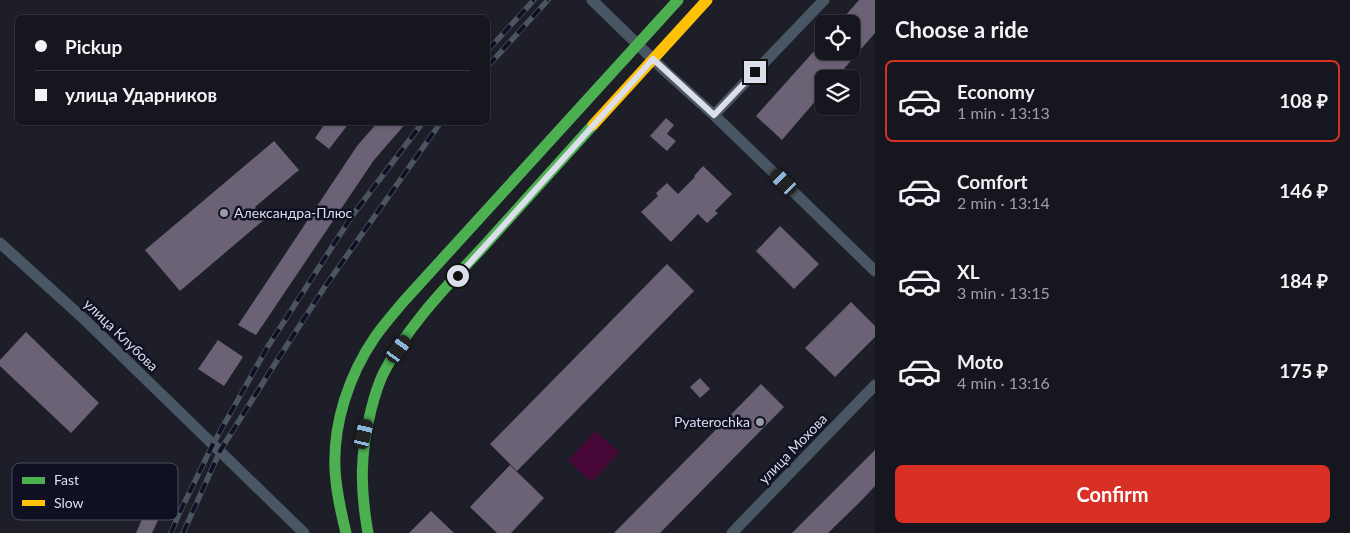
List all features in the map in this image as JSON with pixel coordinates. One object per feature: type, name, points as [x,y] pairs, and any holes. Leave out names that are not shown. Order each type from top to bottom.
[{"type":"main road","points":[[346,533],[338,498],[335,468],[336,438],[343,405],[366,351],[404,301],[678,0]]},
{"type":"main road","points":[[368,533],[361,492],[362,449],[367,421],[375,396],[383,375],[392,360],[431,306],[706,0]]},
{"type":"street","points":[[592,0],[875,271]]},
{"type":"street","points":[[714,115],[824,0]]},
{"type":"street","name":"улица Клубова","points":[[0,243],[85,320],[304,533]]},
{"type":"street","name":"улица Мохова","points":[[732,533],[875,385]]},
{"type":"shaded area","points":[[595,431],[619,452],[592,482],[568,461]]},
{"type":"building","points":[[859,0],[875,0],[875,33],[860,50],[860,15],[846,15]]},
{"type":"building","points":[[815,50],[815,60],[852,60],[843,70],[815,70],[815,102],[782,140],[756,116]]},
{"type":"building","points":[[666,118],[674,125],[667,134],[676,141],[667,151],[650,136]]},
{"type":"building","points":[[324,125],[348,125],[329,149],[315,138]]},
{"type":"building","points":[[375,125],[404,125],[374,160],[256,335],[238,325],[357,146]]},
{"type":"building","name":"Александра-Плюс","points":[[274,141],[299,170],[255,207],[265,219],[180,291],[145,250]]},
{"type":"building","points":[[703,166],[732,194],[715,211],[718,213],[707,223],[698,214],[671,242],[641,212],[658,196],[656,193],[667,183],[678,194]]},
{"type":"building","points":[[780,226],[819,264],[794,289],[756,251]]},
{"type":"building","points":[[667,264],[694,291],[517,471],[490,444]]},
{"type":"building","points":[[851,302],[875,326],[875,337],[835,377],[805,348]]},
{"type":"building","points":[[26,332],[99,403],[71,433],[0,366],[0,360]]},
{"type":"building","points":[[218,340],[243,357],[224,386],[198,369]]},
{"type":"building","points":[[700,378],[710,389],[700,398],[690,387]]},
{"type":"building","points":[[761,384],[784,407],[660,533],[614,533]]},
{"type":"building","points":[[875,450],[875,486],[860,502],[828,533],[792,533]]},
{"type":"building","points":[[510,465],[544,498],[511,533],[497,533],[470,507]]},
{"type":"building","points":[[431,511],[454,533],[409,533]]},
{"type":"building","points":[[142,520],[158,520],[152,533],[136,533]]},
{"type":"railway","points":[[490,48],[534,0]]},
{"type":"railway","points":[[490,64],[548,0]]},
{"type":"railway","points":[[178,516],[213,444],[267,348],[352,216],[421,125]]},
{"type":"railway","points":[[183,533],[220,451],[324,288],[439,125]]},
{"type":"railway","points":[[171,533],[176,520]]},
{"type":"traffic: fast","points":[[346,533],[335,469],[337,434],[344,400],[350,383],[378,332],[678,0]]},
{"type":"traffic: fast","points":[[368,533],[362,471],[363,456],[367,426],[383,374],[404,339],[429,307],[593,125]]},
{"type":"traffic: slow","points":[[593,125],[707,0]]},
{"type":"place","name":"Александра-Плюс","points":[[224,213]]},
{"type":"place","name":"Pyaterochka","points":[[760,422]]},
{"type":"route","points":[[458,276],[653,59],[714,115],[755,72]]}]
